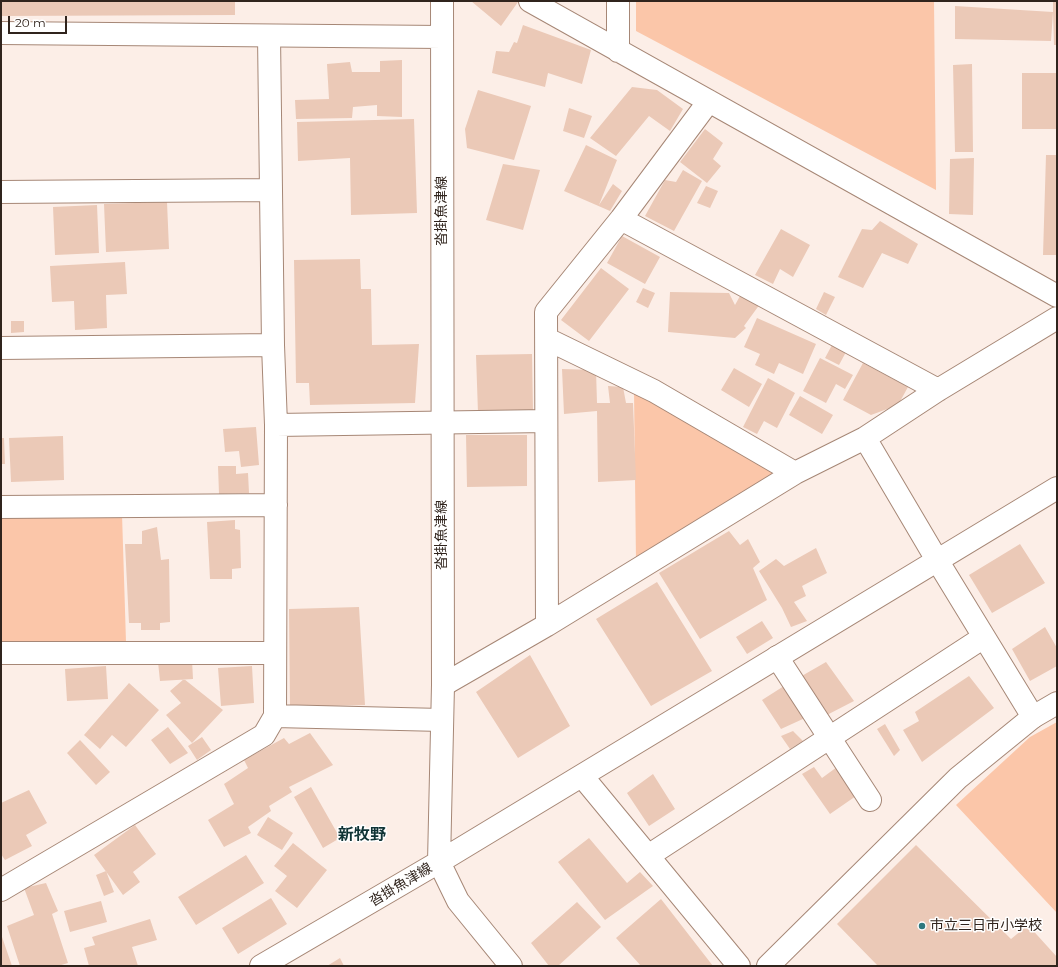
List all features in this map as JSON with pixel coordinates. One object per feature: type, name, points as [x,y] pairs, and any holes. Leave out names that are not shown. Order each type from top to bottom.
[{"type":"street","name":"沓掛魚津線","points":[[260,966],[439,862],[442,720],[442,1]]},
{"type":"street","points":[[530,1],[1057,296]]},
{"type":"street","points":[[618,1],[618,51]]},
{"type":"street","points":[[1,33],[442,37]]},
{"type":"street","points":[[1,890],[264,735],[275,716],[276,425],[269,36]]},
{"type":"street","points":[[547,625],[546,312],[621,218],[709,101]]},
{"type":"street","points":[[1,192],[271,190]]},
{"type":"street","points":[[621,218],[938,390]]},
{"type":"street","points":[[442,685],[547,625],[795,473],[865,438],[938,390],[1057,318]]},
{"type":"street","points":[[547,339],[654,391],[795,473]]},
{"type":"street","points":[[1,348],[274,345]]},
{"type":"street","points":[[276,425],[546,421]]},
{"type":"street","points":[[865,438],[937,560],[1033,717]]},
{"type":"street","points":[[511,966],[458,900],[439,862],[1057,488]]},
{"type":"street","points":[[1,507],[276,505]]},
{"type":"street","points":[[648,856],[984,637]]},
{"type":"street","points":[[1,653],[275,653]]},
{"type":"street","points":[[777,657],[870,800]]},
{"type":"street","points":[[768,966],[958,778],[1033,717],[1057,703]]},
{"type":"street","points":[[275,716],[442,720]]},
{"type":"street","points":[[582,776],[739,966]]},
{"type":"shaded area","points":[[636,1],[934,1],[936,190],[636,31]]},
{"type":"shaded area","points":[[634,391],[779,476],[636,562]]},
{"type":"shaded area","points":[[122,514],[126,642],[1,644],[1,516]]},
{"type":"shaded area","points":[[1057,722],[1057,913],[956,805],[1030,737]]},
{"type":"building","points":[[1,1],[235,1],[235,15],[1,16]]},
{"type":"building","points":[[471,1],[518,1],[518,2],[501,26]]},
{"type":"building","points":[[1053,1],[1057,1],[1057,45],[1054,45]]},
{"type":"building","points":[[955,6],[1053,12],[1051,41],[955,39]]},
{"type":"building","points":[[523,25],[591,50],[582,84],[548,73],[545,87],[492,73],[496,51],[509,52],[514,42],[517,43]]},
{"type":"building","points":[[402,60],[402,117],[377,116],[377,105],[353,107],[352,118],[296,119],[295,100],[329,99],[327,64],[350,62],[352,72],[380,72],[380,61]]},
{"type":"building","points":[[972,64],[973,152],[955,152],[953,65]]},
{"type":"building","points":[[1022,73],[1057,73],[1057,129],[1022,129]]},
{"type":"building","points":[[632,87],[657,90],[683,109],[670,131],[649,116],[616,156],[590,138]]},
{"type":"building","points":[[478,90],[531,106],[514,160],[467,148],[465,129]]},
{"type":"building","points":[[569,108],[592,116],[584,138],[563,131]]},
{"type":"building","points":[[414,119],[417,213],[351,215],[350,158],[298,161],[297,122]]},
{"type":"building","points":[[705,129],[723,143],[713,159],[721,166],[707,183],[680,162]]},
{"type":"building","points":[[586,145],[617,160],[599,205],[613,184],[622,191],[610,211],[564,191]]},
{"type":"building","points":[[1046,155],[1057,155],[1057,255],[1043,255]]},
{"type":"building","points":[[974,158],[973,215],[949,214],[950,159]]},
{"type":"building","points":[[503,164],[540,170],[523,230],[486,220]]},
{"type":"building","points":[[683,170],[702,181],[674,231],[645,216],[665,180],[676,182]]},
{"type":"building","points":[[706,186],[718,191],[710,208],[697,203]]},
{"type":"building","points":[[167,202],[169,249],[106,252],[104,204]]},
{"type":"building","points":[[97,205],[99,253],[55,255],[53,207]]},
{"type":"building","points":[[880,221],[918,244],[908,264],[882,253],[863,288],[838,277],[862,229],[872,230]]},
{"type":"building","points":[[781,229],[810,245],[793,277],[780,269],[773,284],[755,275]]},
{"type":"building","points":[[622,236],[660,257],[645,284],[607,263]]},
{"type":"building","points":[[360,259],[361,289],[371,289],[372,345],[419,344],[415,403],[310,405],[309,383],[296,383],[294,260]]},
{"type":"building","points":[[125,262],[127,294],[106,295],[107,328],[75,330],[74,301],[52,302],[50,266]]},
{"type":"building","points":[[601,268],[629,289],[589,341],[561,320]]},
{"type":"building","points":[[643,288],[655,293],[648,308],[636,302]]},
{"type":"building","points":[[670,292],[729,293],[735,305],[740,296],[760,304],[744,326],[746,328],[735,338],[668,332]]},
{"type":"building","points":[[824,292],[835,297],[826,315],[816,309]]},
{"type":"building","points":[[757,318],[816,344],[803,374],[779,363],[774,374],[755,365],[760,354],[744,347]]},
{"type":"building","points":[[11,321],[24,321],[24,332],[11,333]]},
{"type":"building","points":[[832,345],[846,352],[839,365],[825,358]]},
{"type":"building","points":[[532,354],[533,411],[478,413],[476,355]]},
{"type":"building","points":[[820,358],[853,375],[845,389],[836,384],[826,403],[803,391]]},
{"type":"building","points":[[863,363],[908,387],[898,405],[871,415],[843,400]]},
{"type":"building","points":[[734,368],[762,384],[749,407],[721,390]]},
{"type":"building","points":[[562,369],[596,370],[597,403],[610,403],[608,386],[623,387],[626,403],[633,403],[636,480],[598,482],[597,411],[564,414]]},
{"type":"building","points":[[768,378],[795,393],[777,428],[764,421],[757,434],[743,427]]},
{"type":"building","points":[[800,396],[833,415],[822,434],[789,415]]},
{"type":"building","points":[[256,427],[259,465],[241,467],[239,451],[225,452],[223,429]]},
{"type":"building","points":[[466,435],[527,435],[527,486],[467,487]]},
{"type":"building","points":[[63,436],[64,480],[11,482],[9,438]]},
{"type":"building","points":[[1,438],[4,438],[5,464],[1,464]]},
{"type":"building","points":[[218,466],[236,466],[236,474],[248,473],[249,493],[219,494]]},
{"type":"building","points":[[235,520],[235,529],[240,530],[241,568],[232,569],[232,579],[210,579],[207,522]]},
{"type":"building","points":[[157,527],[161,560],[169,559],[170,622],[160,623],[160,630],[141,630],[141,623],[129,623],[125,544],[142,544],[142,531]]},
{"type":"building","points":[[729,531],[740,545],[748,539],[760,562],[753,568],[767,600],[700,639],[659,573]]},
{"type":"building","points":[[1020,544],[1045,583],[992,613],[969,575]]},
{"type":"building","points":[[816,548],[827,573],[802,586],[806,596],[794,602],[807,621],[791,627],[782,608],[759,571],[776,559],[784,566]]},
{"type":"building","points":[[657,582],[712,671],[651,706],[596,619]]},
{"type":"building","points":[[359,607],[365,705],[290,707],[289,609]]},
{"type":"building","points":[[762,621],[773,638],[747,654],[736,637]]},
{"type":"building","points":[[1045,627],[1057,648],[1057,666],[1030,681],[1012,649]]},
{"type":"building","points":[[530,655],[570,726],[518,758],[476,692]]},
{"type":"building","points":[[192,660],[193,679],[160,681],[158,662]]},
{"type":"building","points":[[826,662],[854,701],[823,717],[800,677]]},
{"type":"building","points":[[106,666],[108,699],[67,701],[65,669]]},
{"type":"building","points":[[252,666],[254,703],[221,706],[218,668]]},
{"type":"building","points":[[969,676],[994,708],[922,762],[903,730],[919,721],[915,712]]},
{"type":"building","points":[[184,679],[223,710],[192,743],[166,715],[181,703],[170,691]]},
{"type":"building","points":[[129,683],[159,710],[126,747],[112,735],[100,749],[84,735]]},
{"type":"building","points":[[784,686],[805,718],[781,729],[762,700]]},
{"type":"building","points":[[885,724],[900,750],[894,756],[877,729]]},
{"type":"building","points":[[168,727],[188,753],[170,764],[151,740]]},
{"type":"building","points":[[793,731],[803,741],[790,749],[781,736]]},
{"type":"building","points":[[310,733],[333,765],[289,787],[292,792],[269,806],[271,811],[248,827],[251,833],[224,847],[208,820],[234,804],[224,784],[248,768],[244,760],[284,738],[289,744]]},
{"type":"building","points":[[202,737],[211,750],[197,760],[188,746]]},
{"type":"building","points":[[80,740],[110,772],[96,785],[67,753]]},
{"type":"building","points":[[814,767],[822,778],[837,767],[856,796],[830,814],[802,774]]},
{"type":"building","points":[[653,774],[675,809],[649,826],[627,793]]},
{"type":"building","points":[[311,787],[340,838],[323,848],[294,797]]},
{"type":"building","points":[[29,790],[47,823],[26,835],[32,846],[5,860],[1,854],[1,803]]},
{"type":"building","points":[[268,817],[293,833],[282,850],[257,835]]},
{"type":"building","points":[[135,825],[156,854],[133,872],[140,882],[123,895],[94,855]]},
{"type":"building","points":[[589,838],[627,883],[640,872],[653,886],[605,920],[558,862]]},
{"type":"building","points":[[293,843],[327,870],[297,908],[275,891],[287,876],[274,866]]},
{"type":"building","points":[[916,845],[1011,939],[1028,925],[1057,957],[1057,966],[878,966],[837,924]]},
{"type":"building","points":[[246,855],[264,883],[196,925],[178,897]]},
{"type":"building","points":[[106,871],[114,892],[104,896],[96,875]]},
{"type":"building","points":[[46,883],[58,911],[52,914],[68,963],[58,966],[20,966],[7,926],[34,915],[24,888]]},
{"type":"building","points":[[271,898],[287,924],[238,954],[222,928]]},
{"type":"building","points":[[661,899],[713,966],[641,966],[616,938]]},
{"type":"building","points":[[101,901],[107,922],[70,932],[64,911]]},
{"type":"building","points":[[577,902],[601,927],[558,966],[549,966],[531,943]]},
{"type":"building","points":[[150,919],[157,940],[132,947],[138,966],[89,966],[84,948],[95,945],[92,937]]},
{"type":"building","points":[[1,934],[12,966],[1,966]]},
{"type":"building","points":[[340,958],[344,966],[327,966]]},
{"type":"place","name":"市立三日市小学校","points":[[922,926]]},
{"type":"district","name":"新牧野","points":[[362,835]]}]
